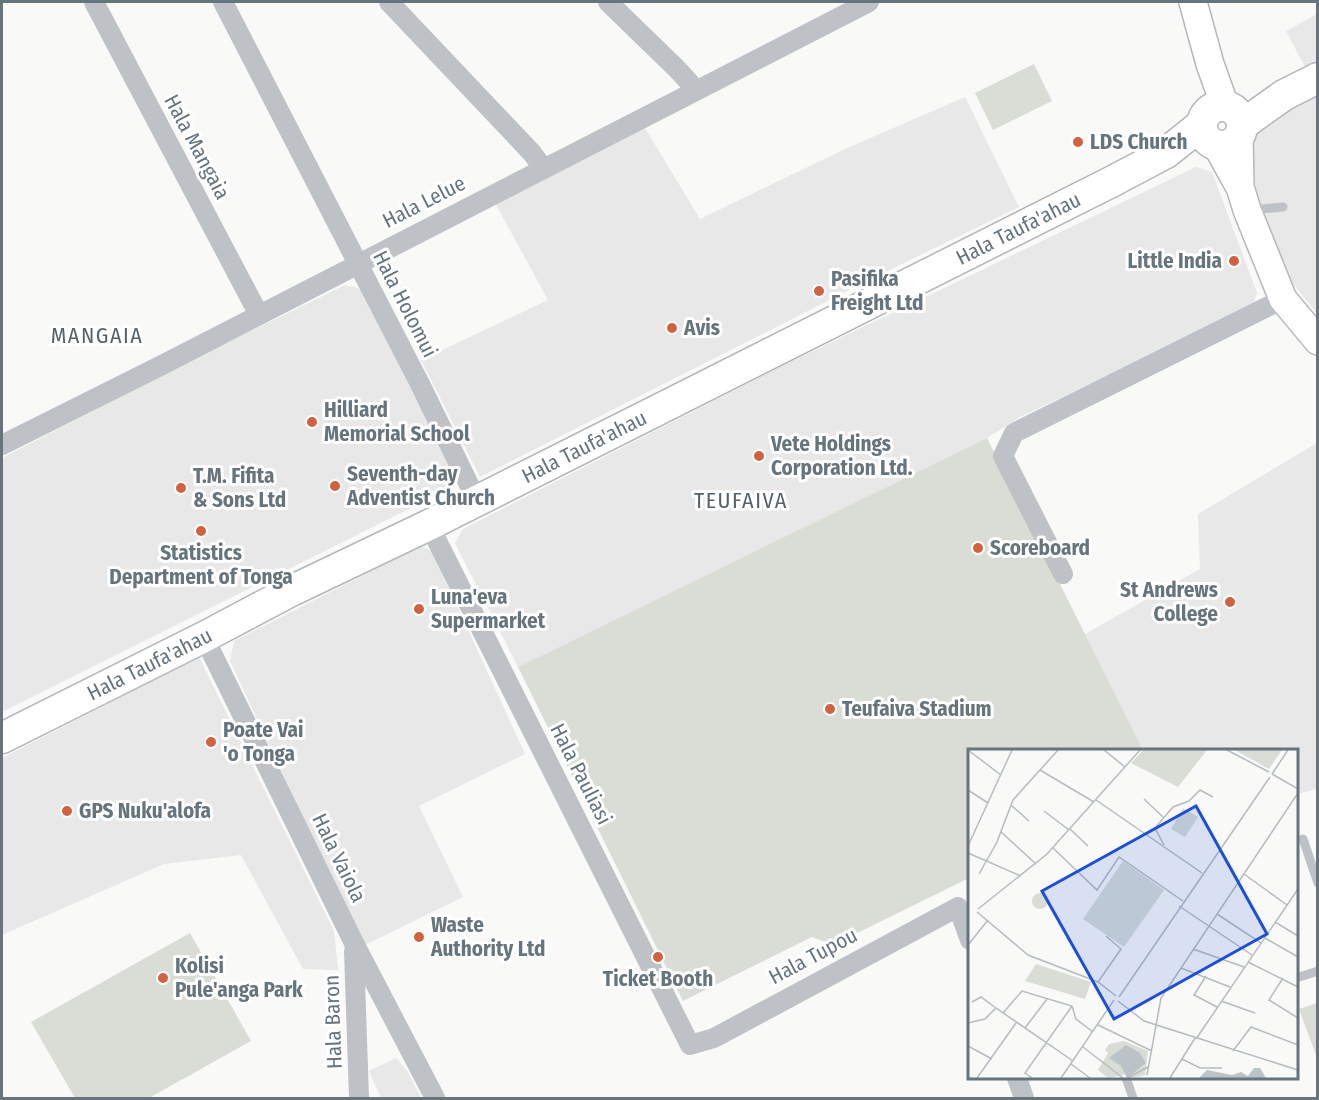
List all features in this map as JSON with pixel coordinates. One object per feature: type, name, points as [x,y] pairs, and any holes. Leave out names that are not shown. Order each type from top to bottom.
[{"type":"main road","points":[[1193,2],[1210,64],[1222,125],[1244,199],[1283,300],[1317,341]]},
{"type":"main road","name":"Hala Taufa'ahau","points":[[2,738],[1317,78]]},
{"type":"street","name":"Hala Mangaia","points":[[94,2],[259,315]]},
{"type":"street","name":"Hala Holomui","points":[[223,2],[420,384],[477,501]]},
{"type":"street","points":[[389,2],[532,153],[543,168]]},
{"type":"street","points":[[608,2],[677,69],[694,91]]},
{"type":"street","name":"Hala Lelue","points":[[2,445],[868,2]]},
{"type":"street","points":[[1063,573],[1003,456],[1014,433],[1283,300]]},
{"type":"street","name":"Hala Pauliasi","points":[[429,525],[690,1045]]},
{"type":"street","name":"Hala Vaiola","points":[[204,637],[354,943],[435,1098]]},
{"type":"street","name":"Hala Tupou","points":[[690,1045],[714,1038],[958,907],[968,937]]},
{"type":"street","name":"Hala Baron","points":[[354,943],[359,1098]]},
{"type":"street","points":[[1018,1079],[1024,1098]]},
{"type":"lane","points":[[1244,199],[1283,207]]},
{"type":"lane","points":[[1303,839],[1317,883]]},
{"type":"lane","points":[[1298,977],[1317,971]]},
{"type":"lane","points":[[1126,1079],[1130,1096]]},
{"type":"shaded area","points":[[1317,14],[1317,63],[1306,69],[1286,31]]},
{"type":"shaded area","points":[[1034,64],[1052,101],[993,130],[975,93]]},
{"type":"shaded area","points":[[1317,91],[1317,314],[1283,271],[1258,207],[1252,159],[1255,119]]},
{"type":"shaded area","points":[[965,97],[1019,207],[861,284],[480,477],[421,360],[548,300],[494,201],[645,128],[700,219],[845,149]]},
{"type":"shaded area","points":[[1196,167],[1212,172],[1257,293],[1252,307],[1020,417],[987,438],[518,667],[455,543],[463,529],[784,365]]},
{"type":"shaded area","points":[[345,285],[360,289],[458,472],[455,486],[2,712],[2,458],[166,373]]},
{"type":"shaded area","name":"Teufaiva Stadium","points":[[987,438],[1142,749],[968,749],[968,878],[833,945],[812,937],[683,1001],[518,667]]},
{"type":"shaded area","name":"St Andrews College","points":[[1317,443],[1317,789],[1298,794],[1298,749],[1142,749],[1085,634],[1200,569],[1198,514]]},
{"type":"shaded area","points":[[421,546],[432,551],[525,754],[419,806],[463,897],[363,946],[230,661],[234,641]]},
{"type":"shaded area","points":[[199,657],[334,931],[338,970],[303,969],[241,855],[164,864],[2,935],[2,758]]},
{"type":"shaded area","name":"Kolisi Pule'anga Park","points":[[190,933],[251,1041],[149,1098],[75,1098],[31,1022]]},
{"type":"shaded area","points":[[1318,1003],[1317,1058],[1299,1009]]},
{"type":"shaded area","points":[[396,1058],[408,1072],[421,1098],[381,1098],[369,1071]]},
{"type":"place","name":"LDS Church","points":[[1078,142]]},
{"type":"place","name":"Little India","points":[[1234,261]]},
{"type":"place","name":"Pasifika Freight Ltd","points":[[819,291]]},
{"type":"place","name":"Avis","points":[[672,328]]},
{"type":"place","name":"Hilliard Memorial School","points":[[312,422]]},
{"type":"place","name":"Vete Holdings Corporation Ltd.","points":[[759,456]]},
{"type":"place","name":"Seventh-day Adventist Church","points":[[335,486]]},
{"type":"place","name":"T.M. Fifita & Sons Ltd","points":[[181,488]]},
{"type":"place","name":"Statistics Department of Tonga","points":[[201,531]]},
{"type":"place","name":"Scoreboard","points":[[978,548]]},
{"type":"place","name":"St Andrews College","points":[[1230,602]]},
{"type":"place","name":"Luna'eva Supermarket","points":[[419,609]]},
{"type":"place","name":"Teufaiva Stadium","points":[[830,709]]},
{"type":"place","name":"Poate Vai 'o Tonga","points":[[211,742]]},
{"type":"place","name":"GPS Nuku'alofa","points":[[67,811]]},
{"type":"place","name":"Waste Authority Ltd","points":[[419,937]]},
{"type":"place","name":"Ticket Booth","points":[[658,957]]},
{"type":"place","name":"Kolisi Pule'anga Park","points":[[163,978]]},
{"type":"district","name":"MANGAIA","points":[[97,335]]},
{"type":"district","name":"TEUFAIVA","points":[[741,500]]}]
